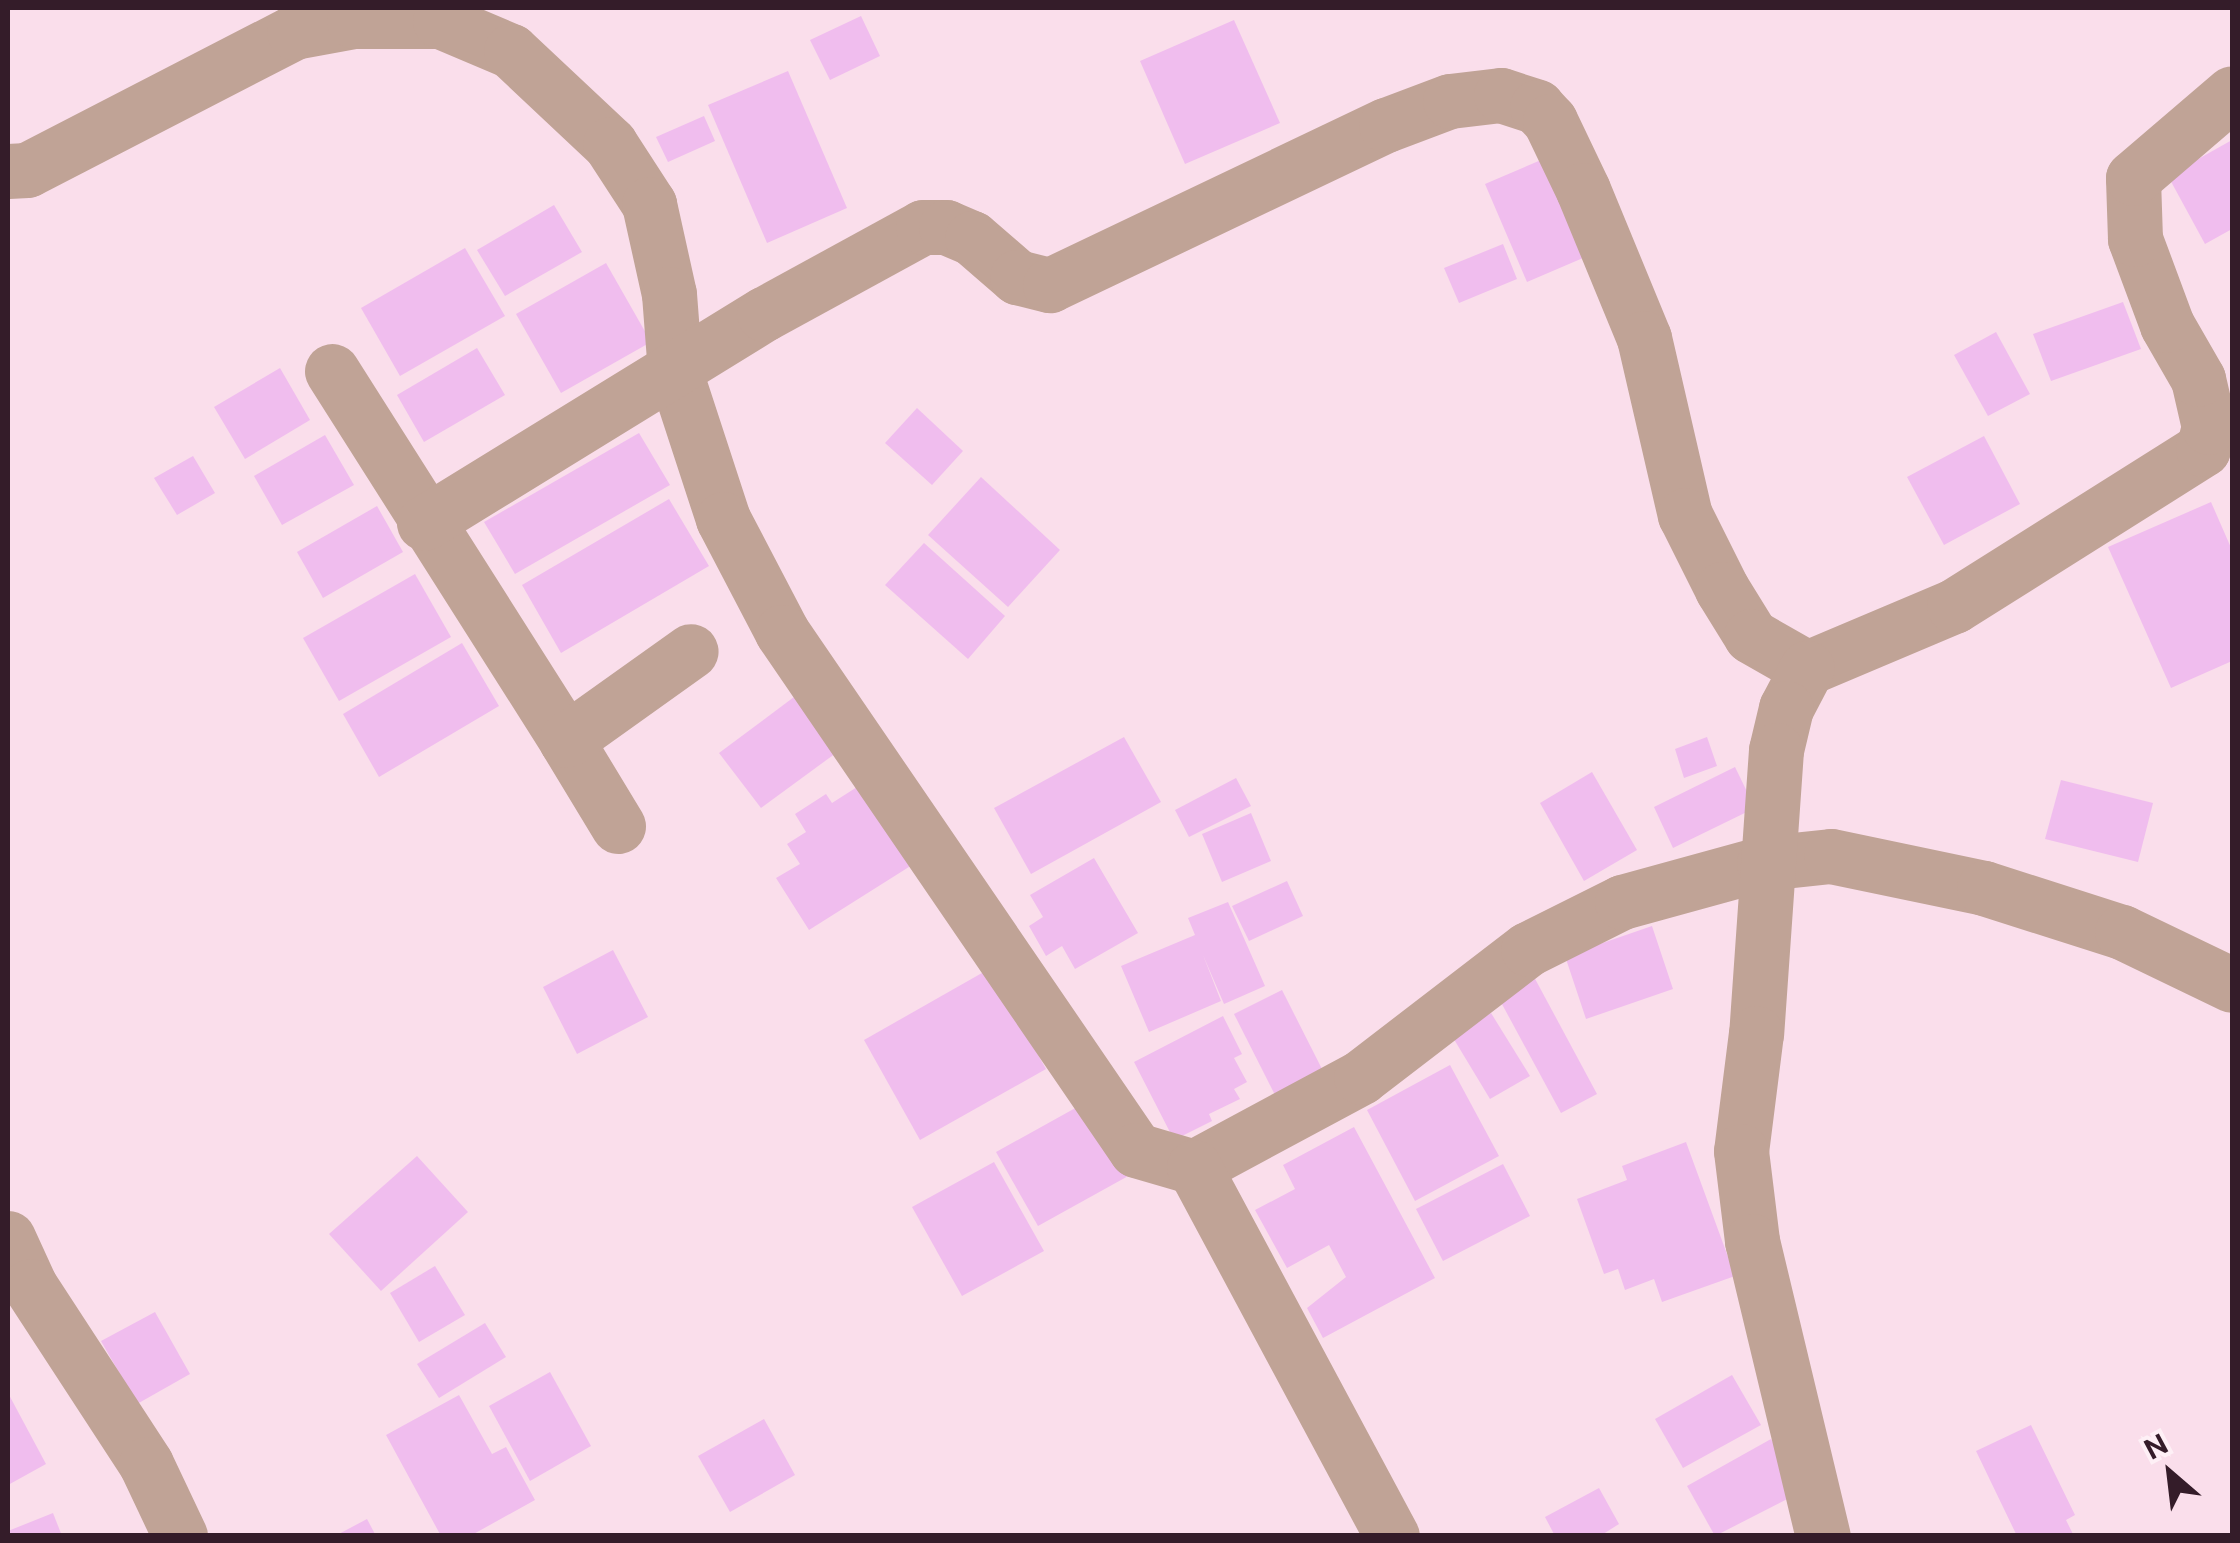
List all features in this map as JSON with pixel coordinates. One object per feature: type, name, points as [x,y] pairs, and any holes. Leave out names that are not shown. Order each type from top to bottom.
[{"type":"street","points":[[8,171],[27,170],[294,32],[354,21],[440,20],[511,51],[610,144],[649,204],[668,294],[675,372],[723,519],[782,632],[1136,1150],[1194,1168],[1392,1536]]},
{"type":"street","points":[[1823,1536],[1744,1196],[1740,1152],[1764,942],[1764,863],[1776,750],[1786,708],[1807,668],[1954,606],[2203,450],[2209,426],[2198,379],[2166,325],[2135,239],[2132,178],[2232,93]]},
{"type":"street","points":[[424,523],[764,314],[923,227],[946,227],[972,238],[1016,278],[1050,285],[1386,125],[1450,101],[1501,95],[1537,107],[1550,122],[1583,190],[1644,338],[1685,515],[1722,589],[1751,636],[1807,668]]},
{"type":"street","points":[[332,371],[618,826]]},
{"type":"street","points":[[566,740],[691,651]]},
{"type":"street","points":[[1194,1168],[1361,1077],[1528,949],[1622,902],[1764,863],[1831,856],[1984,888],[2122,932],[2232,985]]},
{"type":"street","points":[[8,1238],[30,1286],[146,1464],[180,1536]]},
{"type":"building","points":[[861,16],[880,56],[830,80],[810,40]]},
{"type":"building","points":[[1234,20],[1280,123],[1185,164],[1140,61]]},
{"type":"building","points":[[788,71],[847,208],[767,243],[708,105]]},
{"type":"building","points":[[704,116],[715,141],[668,162],[656,137]]},
{"type":"building","points":[[2232,140],[2232,229],[2205,244],[2168,176]]},
{"type":"building","points":[[1555,154],[1597,252],[1527,282],[1485,184]]},
{"type":"building","points":[[554,205],[582,252],[505,296],[477,250]]},
{"type":"building","points":[[1503,244],[1517,279],[1459,303],[1444,268]]},
{"type":"building","points":[[465,248],[505,316],[400,376],[361,308]]},
{"type":"building","points":[[606,263],[651,342],[561,393],[516,314]]},
{"type":"building","points":[[2123,302],[2141,349],[2051,381],[2033,334]]},
{"type":"building","points":[[1996,332],[2030,394],[1988,416],[1954,355]]},
{"type":"building","points":[[477,348],[505,395],[424,442],[397,395]]},
{"type":"building","points":[[280,368],[310,420],[245,459],[214,407]]},
{"type":"building","points":[[917,408],[963,451],[932,485],[885,443]]},
{"type":"building","points":[[639,433],[670,485],[515,574],[484,522]]},
{"type":"building","points":[[325,435],[354,485],[282,525],[254,476]]},
{"type":"building","points":[[1984,436],[2020,504],[1944,545],[1907,477]]},
{"type":"building","points":[[193,456],[215,493],[177,515],[154,478]]},
{"type":"building","points":[[981,477],[1060,550],[1008,607],[928,535]]},
{"type":"building","points":[[669,499],[709,566],[561,653],[522,585]]},
{"type":"building","points":[[2211,502],[2232,550],[2232,661],[2171,688],[2108,547]]},
{"type":"building","points":[[377,506],[403,552],[323,598],[297,552]]},
{"type":"building","points":[[924,543],[1005,616],[968,659],[885,585]]},
{"type":"building","points":[[415,574],[451,637],[339,701],[303,638]]},
{"type":"building","points":[[462,643],[499,706],[379,777],[343,714]]},
{"type":"building","points":[[794,697],[836,753],[761,808],[719,753]]},
{"type":"building","points":[[1124,737],[1161,802],[1031,874],[994,808]]},
{"type":"building","points":[[1707,737],[1717,766],[1684,778],[1675,749]]},
{"type":"building","points":[[1735,767],[1755,808],[1673,848],[1654,807]]},
{"type":"building","points":[[1592,772],[1637,850],[1584,881],[1540,803]]},
{"type":"building","points":[[1236,778],[1251,806],[1189,837],[1175,810]]},
{"type":"building","points":[[868,780],[920,860],[809,930],[776,878],[800,864],[787,844],[806,832],[795,814],[826,794],[832,803]]},
{"type":"building","points":[[2061,780],[2153,803],[2138,862],[2045,839]]},
{"type":"building","points":[[1251,813],[1271,861],[1222,882],[1202,834]]},
{"type":"building","points":[[1094,858],[1138,933],[1075,969],[1062,946],[1046,956],[1029,926],[1043,917],[1030,895]]},
{"type":"building","points":[[1287,881],[1303,916],[1249,941],[1232,906]]},
{"type":"building","points":[[1228,902],[1265,986],[1224,1004],[1203,955],[1221,1001],[1149,1032],[1121,966],[1195,935],[1188,918]]},
{"type":"building","points":[[1652,926],[1673,989],[1586,1019],[1565,956]]},
{"type":"building","points":[[613,950],[648,1017],[577,1054],[543,987]]},
{"type":"building","points":[[1526,962],[1597,1094],[1561,1113],[1490,982]]},
{"type":"building","points":[[989,969],[1046,1069],[920,1140],[864,1040]]},
{"type":"building","points":[[1282,990],[1323,1071],[1275,1095],[1234,1014]]},
{"type":"building","points":[[1491,1013],[1530,1076],[1490,1099],[1452,1036]]},
{"type":"building","points":[[1223,1016],[1242,1054],[1234,1058],[1247,1082],[1234,1089],[1240,1099],[1209,1114],[1212,1121],[1174,1140],[1134,1062]]},
{"type":"building","points":[[1450,1065],[1499,1156],[1415,1201],[1367,1110]]},
{"type":"building","points":[[1088,1101],[1130,1175],[1038,1226],[996,1152]]},
{"type":"building","points":[[1354,1127],[1435,1278],[1323,1338],[1307,1308],[1346,1277],[1329,1245],[1287,1268],[1255,1210],[1295,1189],[1283,1165]]},
{"type":"building","points":[[1686,1142],[1735,1276],[1662,1302],[1654,1279],[1625,1290],[1618,1269],[1604,1274],[1577,1199],[1627,1180],[1622,1166]]},
{"type":"building","points":[[417,1156],[468,1212],[381,1291],[329,1234]]},
{"type":"building","points":[[994,1162],[1044,1251],[962,1296],[912,1207]]},
{"type":"building","points":[[1503,1164],[1530,1216],[1443,1261],[1416,1209]]},
{"type":"building","points":[[435,1266],[465,1315],[419,1342],[390,1293]]},
{"type":"building","points":[[155,1312],[190,1374],[137,1404],[101,1341]]},
{"type":"building","points":[[485,1323],[506,1357],[439,1398],[417,1364]]},
{"type":"building","points":[[550,1372],[591,1446],[530,1481],[489,1406]]},
{"type":"building","points":[[1732,1375],[1761,1425],[1683,1468],[1655,1419]]},
{"type":"building","points":[[8,1393],[46,1464],[8,1485]]},
{"type":"building","points":[[459,1395],[492,1454],[506,1447],[535,1500],[470,1536],[441,1536],[386,1435]]},
{"type":"building","points":[[764,1419],[795,1475],[730,1512],[698,1456]]},
{"type":"building","points":[[2031,1425],[2075,1515],[2066,1520],[2074,1536],[2017,1536],[1976,1451]]},
{"type":"building","points":[[1771,1439],[1801,1492],[1715,1536],[1687,1486]]},
{"type":"building","points":[[1599,1488],[1619,1524],[1600,1536],[1555,1536],[1545,1517]]},
{"type":"building","points":[[53,1513],[62,1536],[8,1536],[8,1531]]},
{"type":"building","points":[[367,1519],[376,1536],[335,1536]]}]
